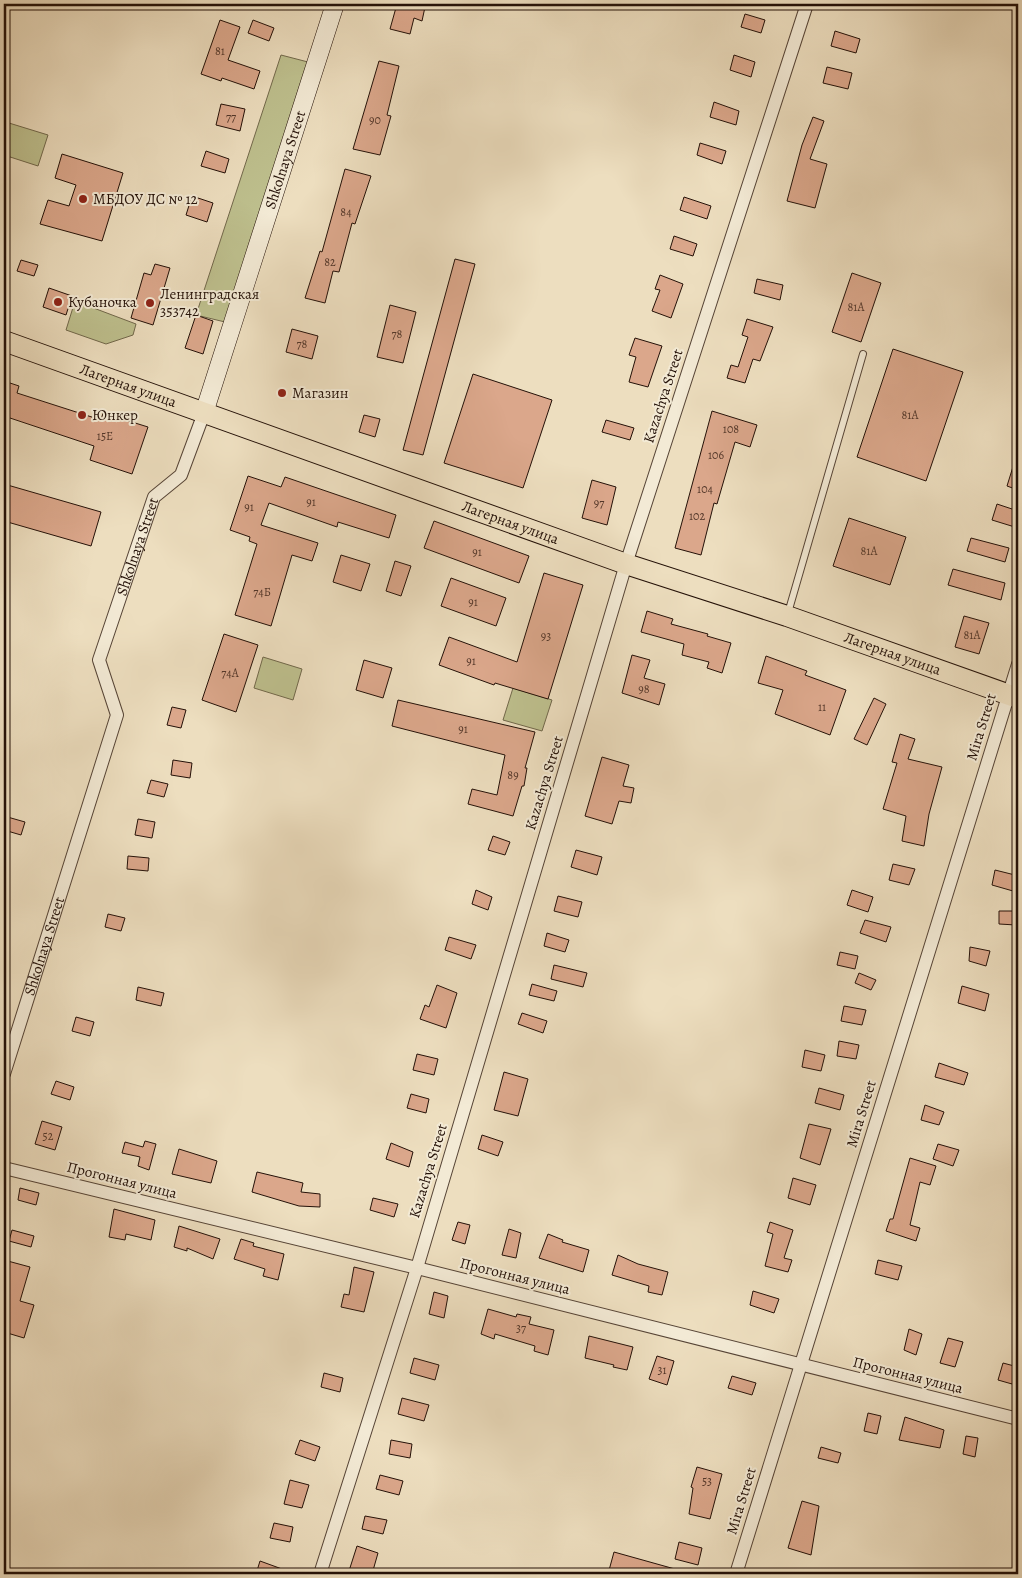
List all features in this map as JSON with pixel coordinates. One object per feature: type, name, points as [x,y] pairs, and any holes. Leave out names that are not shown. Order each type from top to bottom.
[{"type":"main road","name":"Лагерная улица","points":[[4,341],[626,564],[787,616],[1013,696]]},
{"type":"street","name":"Shkolnaya Street","points":[[4,1074],[117,715],[99,660],[154,496],[181,475],[204,413],[335,4]]},
{"type":"street","name":"Kazachya Street","points":[[320,1574],[417,1268],[626,564],[807,4]]},
{"type":"street","name":"Mira Street","points":[[736,1574],[800,1365],[1013,696],[1018,664]]},
{"type":"street","name":"Прогонная улица","points":[[4,1168],[417,1268],[1018,1419]]},
{"type":"lane","points":[[787,616],[863,354]]},
{"type":"green space","points":[[281,55],[308,62],[225,322],[196,315]]},
{"type":"green space","points":[[9,123],[48,135],[38,166],[4,155],[4,140]]},
{"type":"green space","points":[[75,301],[136,324],[133,335],[106,344],[66,330]]},
{"type":"green space","points":[[263,657],[302,669],[293,700],[254,688]]},
{"type":"green space","points":[[513,688],[552,700],[542,731],[503,720]]},
{"type":"building","points":[[397,4],[414,4],[425,7],[422,21],[414,18],[410,34],[390,29]]},
{"type":"building","points":[[745,14],[765,20],[761,33],[741,27]]},
{"type":"building","points":[[220,20],[240,27],[228,60],[260,71],[254,89],[222,78],[221,81],[201,74]]},
{"type":"building","points":[[253,20],[274,28],[269,41],[248,33]]},
{"type":"building","points":[[835,31],[860,39],[856,53],[831,46]]},
{"type":"building","points":[[734,55],[755,62],[751,77],[730,70]]},
{"type":"building","points":[[379,61],[399,66],[387,115],[391,116],[380,155],[353,149]]},
{"type":"building","points":[[827,67],[852,73],[848,89],[823,83]]},
{"type":"building","points":[[714,102],[739,111],[736,125],[710,117]]},
{"type":"building","points":[[221,104],[245,109],[240,131],[216,125]]},
{"type":"building","points":[[813,117],[824,121],[810,159],[827,164],[815,208],[787,201],[802,145]]},
{"type":"building","points":[[700,143],[726,151],[722,164],[697,155]]},
{"type":"building","points":[[206,151],[229,159],[225,173],[201,166]]},
{"type":"building","points":[[62,154],[123,173],[102,241],[40,224],[48,200],[69,206],[76,185],[55,178]]},
{"type":"building","points":[[345,169],[371,176],[355,224],[352,223],[339,272],[333,271],[325,303],[305,298],[320,251],[322,252]]},
{"type":"building","points":[[192,196],[213,203],[207,222],[186,215]]},
{"type":"building","points":[[684,197],[711,206],[707,219],[680,210]]},
{"type":"building","points":[[674,236],[697,244],[693,256],[670,249]]},
{"type":"building","points":[[455,259],[475,264],[423,455],[403,450]]},
{"type":"building","points":[[21,260],[38,265],[34,276],[17,271]]},
{"type":"building","points":[[155,264],[170,268],[153,325],[131,318],[144,273],[151,275]]},
{"type":"building","points":[[852,273],[881,283],[861,342],[832,332]]},
{"type":"building","points":[[660,275],[683,284],[671,318],[652,311],[660,290],[655,289]]},
{"type":"building","points":[[757,279],[783,285],[780,300],[754,293]]},
{"type":"building","name":"Кубаночка","points":[[49,288],[72,296],[66,315],[43,307]]},
{"type":"building","points":[[390,305],[416,312],[403,363],[377,357]]},
{"type":"building","points":[[196,315],[213,321],[203,354],[185,348]]},
{"type":"building","points":[[747,319],[773,327],[760,361],[753,359],[745,383],[727,378],[731,365],[738,367],[748,337],[742,335]]},
{"type":"building","points":[[292,329],[318,336],[312,359],[286,352]]},
{"type":"building","points":[[635,338],[662,346],[648,387],[629,382],[636,357],[629,355]]},
{"type":"building","points":[[893,349],[963,372],[926,481],[857,457]]},
{"type":"building","points":[[473,374],[552,400],[523,488],[444,463]]},
{"type":"building","points":[[4,381],[19,386],[17,393],[101,420],[103,413],[148,427],[132,474],[90,460],[94,446],[4,416]]},
{"type":"building","points":[[712,411],[757,425],[750,447],[735,442],[717,504],[714,503],[701,555],[675,548]]},
{"type":"building","points":[[364,415],[380,419],[375,437],[359,432]]},
{"type":"building","points":[[606,420],[634,428],[630,440],[602,432]]},
{"type":"building","points":[[1016,457],[1018,458],[1018,490],[1007,486]]},
{"type":"building","points":[[248,476],[281,487],[285,477],[396,515],[389,538],[338,522],[337,527],[269,503],[261,525],[318,543],[312,561],[292,555],[271,626],[235,615],[257,544],[249,541],[250,537],[230,530]]},
{"type":"building","points":[[592,480],[616,487],[607,525],[582,518]]},
{"type":"building","points":[[4,484],[101,512],[91,546],[4,521]]},
{"type":"building","points":[[997,504],[1018,511],[1018,528],[992,520]]},
{"type":"building","points":[[849,518],[906,537],[890,585],[833,566]]},
{"type":"building","points":[[434,521],[529,556],[519,583],[424,548]]},
{"type":"building","points":[[971,538],[1009,548],[1005,562],[967,551]]},
{"type":"building","points":[[341,555],[370,564],[361,591],[333,582]]},
{"type":"building","points":[[395,561],[411,566],[401,596],[386,591]]},
{"type":"building","points":[[953,569],[1005,583],[1001,600],[948,585]]},
{"type":"building","points":[[544,573],[583,585],[548,699],[495,683],[494,685],[439,665],[449,637],[517,662]]},
{"type":"building","points":[[451,578],[506,598],[496,626],[441,606]]},
{"type":"building","points":[[647,611],[673,619],[671,624],[708,634],[707,636],[731,643],[722,673],[707,668],[709,662],[682,655],[684,644],[641,632]]},
{"type":"building","points":[[964,616],[989,623],[979,654],[955,647]]},
{"type":"building","points":[[224,634],[258,645],[236,712],[202,700]]},
{"type":"building","points":[[632,655],[650,660],[644,678],[665,684],[659,705],[622,693]]},
{"type":"building","points":[[766,656],[807,671],[805,675],[846,690],[830,735],[775,714],[783,690],[758,683]]},
{"type":"building","points":[[364,660],[392,668],[383,698],[356,690]]},
{"type":"building","points":[[874,698],[886,704],[867,745],[854,739]]},
{"type":"building","points":[[398,700],[535,732],[525,768],[527,768],[524,786],[522,786],[513,816],[468,804],[472,789],[497,795],[505,755],[392,726]]},
{"type":"building","points":[[172,707],[186,710],[181,728],[167,725]]},
{"type":"building","points":[[900,734],[915,739],[908,759],[942,767],[929,814],[924,846],[902,841],[906,816],[883,809],[897,763],[892,762]]},
{"type":"building","points":[[602,757],[629,765],[623,786],[634,788],[631,803],[619,801],[612,824],[585,816]]},
{"type":"building","points":[[173,760],[192,763],[190,778],[171,775]]},
{"type":"building","points":[[151,780],[168,784],[164,797],[147,793]]},
{"type":"building","points":[[4,816],[25,822],[21,835],[4,830]]},
{"type":"building","points":[[138,819],[155,822],[152,838],[135,835]]},
{"type":"building","points":[[493,836],[510,842],[505,855],[488,850]]},
{"type":"building","points":[[576,850],[602,857],[597,875],[571,867]]},
{"type":"building","points":[[128,856],[149,858],[148,871],[127,869]]},
{"type":"building","points":[[893,864],[915,869],[909,885],[889,880]]},
{"type":"building","points":[[995,870],[1015,875],[1013,891],[992,885]]},
{"type":"building","points":[[476,890],[492,897],[488,910],[472,904]]},
{"type":"building","points":[[852,890],[873,897],[868,912],[847,905]]},
{"type":"building","points":[[558,896],[582,902],[578,917],[554,911]]},
{"type":"building","points":[[999,911],[1016,911],[1016,925],[999,924]]},
{"type":"building","points":[[108,914],[125,918],[121,931],[105,927]]},
{"type":"building","points":[[865,920],[891,927],[886,942],[860,933]]},
{"type":"building","points":[[547,933],[569,940],[565,952],[544,946]]},
{"type":"building","points":[[449,937],[476,945],[471,959],[445,950]]},
{"type":"building","points":[[970,947],[990,951],[986,966],[969,961]]},
{"type":"building","points":[[840,952],[858,956],[855,969],[837,965]]},
{"type":"building","points":[[554,965],[587,973],[583,987],[551,979]]},
{"type":"building","points":[[859,973],[876,980],[871,990],[855,983]]},
{"type":"building","points":[[532,984],[557,991],[554,1001],[529,995]]},
{"type":"building","points":[[437,985],[457,993],[446,1028],[420,1019],[425,1005],[429,1007]]},
{"type":"building","points":[[962,986],[989,994],[985,1011],[958,1003]]},
{"type":"building","points":[[138,987],[164,993],[161,1006],[136,1000]]},
{"type":"building","points":[[844,1006],[866,1010],[862,1025],[841,1021]]},
{"type":"building","points":[[522,1013],[547,1021],[543,1033],[518,1024]]},
{"type":"building","points":[[76,1017],[94,1022],[90,1036],[72,1031]]},
{"type":"building","points":[[839,1041],[859,1045],[856,1059],[837,1056]]},
{"type":"building","points":[[805,1050],[825,1055],[821,1071],[802,1067]]},
{"type":"building","points":[[417,1054],[438,1059],[434,1075],[413,1070]]},
{"type":"building","points":[[939,1063],[968,1073],[964,1085],[935,1077]]},
{"type":"building","points":[[504,1072],[528,1079],[518,1116],[494,1110]]},
{"type":"building","points":[[56,1081],[74,1087],[70,1100],[51,1094]]},
{"type":"building","points":[[819,1088],[844,1095],[840,1110],[815,1103]]},
{"type":"building","points":[[411,1094],[429,1099],[426,1113],[407,1108]]},
{"type":"building","points":[[925,1105],[944,1112],[939,1125],[921,1120]]},
{"type":"building","points":[[42,1121],[62,1127],[55,1150],[35,1144]]},
{"type":"building","points":[[809,1124],[831,1129],[820,1165],[800,1158]]},
{"type":"building","points":[[482,1135],[503,1142],[498,1156],[478,1149]]},
{"type":"building","points":[[145,1141],[156,1144],[149,1170],[138,1166],[140,1157],[122,1153],[125,1142],[143,1147]]},
{"type":"building","points":[[391,1143],[413,1152],[409,1167],[386,1159]]},
{"type":"building","points":[[938,1144],[959,1150],[953,1166],[933,1159]]},
{"type":"building","points":[[179,1149],[217,1161],[211,1183],[172,1174]]},
{"type":"building","points":[[910,1158],[936,1166],[930,1185],[920,1182],[910,1225],[920,1228],[916,1241],[886,1231],[890,1219],[893,1219]]},
{"type":"building","points":[[257,1172],[303,1183],[301,1192],[320,1194],[320,1207],[299,1206],[252,1192]]},
{"type":"building","points":[[793,1178],[816,1185],[810,1205],[788,1198]]},
{"type":"building","points":[[20,1188],[39,1193],[36,1205],[18,1200]]},
{"type":"building","points":[[373,1198],[398,1204],[394,1217],[370,1210]]},
{"type":"building","points":[[114,1209],[155,1220],[151,1240],[126,1234],[125,1240],[109,1237]]},
{"type":"building","points":[[458,1222],[470,1225],[465,1244],[452,1240]]},
{"type":"building","points":[[770,1222],[793,1230],[784,1258],[792,1260],[788,1272],[765,1266],[773,1234],[767,1232]]},
{"type":"building","points":[[179,1226],[220,1239],[213,1259],[187,1248],[187,1251],[174,1247]]},
{"type":"building","points":[[509,1229],[521,1233],[516,1258],[502,1255]]},
{"type":"building","points":[[12,1230],[34,1236],[31,1247],[9,1241]]},
{"type":"building","points":[[548,1234],[563,1240],[562,1242],[589,1250],[583,1272],[539,1258]]},
{"type":"building","points":[[241,1239],[254,1243],[253,1246],[284,1254],[278,1280],[263,1276],[265,1269],[234,1259]]},
{"type":"building","points":[[618,1255],[638,1264],[668,1272],[662,1295],[648,1292],[649,1286],[612,1275]]},
{"type":"building","points":[[4,1260],[30,1267],[20,1301],[34,1305],[24,1338],[4,1332]]},
{"type":"building","points":[[878,1260],[902,1266],[898,1280],[875,1274]]},
{"type":"building","points":[[354,1267],[374,1272],[364,1312],[341,1307],[344,1294],[349,1295]]},
{"type":"building","points":[[753,1291],[779,1299],[774,1313],[750,1305]]},
{"type":"building","points":[[434,1292],[448,1296],[444,1318],[429,1314]]},
{"type":"building","points":[[488,1309],[516,1317],[517,1314],[531,1317],[529,1324],[554,1330],[548,1355],[534,1351],[535,1346],[495,1334],[494,1339],[481,1334]]},
{"type":"building","points":[[909,1329],[922,1334],[916,1355],[904,1350]]},
{"type":"building","points":[[589,1336],[633,1347],[627,1370],[585,1358]]},
{"type":"building","points":[[948,1338],[963,1342],[955,1367],[940,1363]]},
{"type":"building","points":[[657,1356],[674,1361],[667,1385],[649,1379]]},
{"type":"building","points":[[414,1358],[439,1365],[435,1380],[410,1373]]},
{"type":"building","points":[[1003,1363],[1018,1367],[1012,1384],[998,1380]]},
{"type":"building","points":[[324,1373],[343,1378],[340,1392],[321,1387]]},
{"type":"building","points":[[732,1376],[756,1383],[752,1395],[728,1388]]},
{"type":"building","points":[[402,1398],[429,1405],[424,1421],[398,1414]]},
{"type":"building","points":[[868,1413],[881,1416],[877,1434],[864,1431]]},
{"type":"building","points":[[905,1417],[944,1430],[940,1448],[899,1440]]},
{"type":"building","points":[[966,1436],[978,1438],[975,1457],[963,1454]]},
{"type":"building","points":[[300,1440],[320,1447],[315,1461],[295,1454]]},
{"type":"building","points":[[391,1440],[412,1444],[410,1458],[389,1454]]},
{"type":"building","points":[[821,1447],[841,1453],[838,1463],[818,1458]]},
{"type":"building","points":[[697,1467],[722,1474],[710,1519],[689,1514],[693,1488],[691,1487]]},
{"type":"building","points":[[380,1475],[403,1481],[399,1495],[376,1489]]},
{"type":"building","points":[[290,1480],[309,1485],[302,1508],[284,1504]]},
{"type":"building","points":[[802,1501],[819,1506],[811,1555],[788,1548]]},
{"type":"building","points":[[365,1516],[387,1520],[383,1534],[362,1529]]},
{"type":"building","points":[[274,1523],[293,1527],[290,1542],[270,1538]]},
{"type":"building","points":[[679,1542],[702,1548],[698,1565],[675,1559]]},
{"type":"building","points":[[357,1546],[378,1553],[372,1574],[348,1574]]},
{"type":"building","points":[[614,1552],[682,1571],[681,1574],[608,1574]]},
{"type":"building","points":[[260,1561],[293,1573],[256,1574]]},
{"type":"place","name":"МБДОУ ДС № 12","points":[[83,199]]},
{"type":"place","name":"Кубаночка","points":[[58,302]]},
{"type":"place","name":"Ленинградская 353742","points":[[150,303]]},
{"type":"place","name":"Магазин","points":[[282,393]]},
{"type":"place","name":"Юнкер","points":[[82,415]]}]
